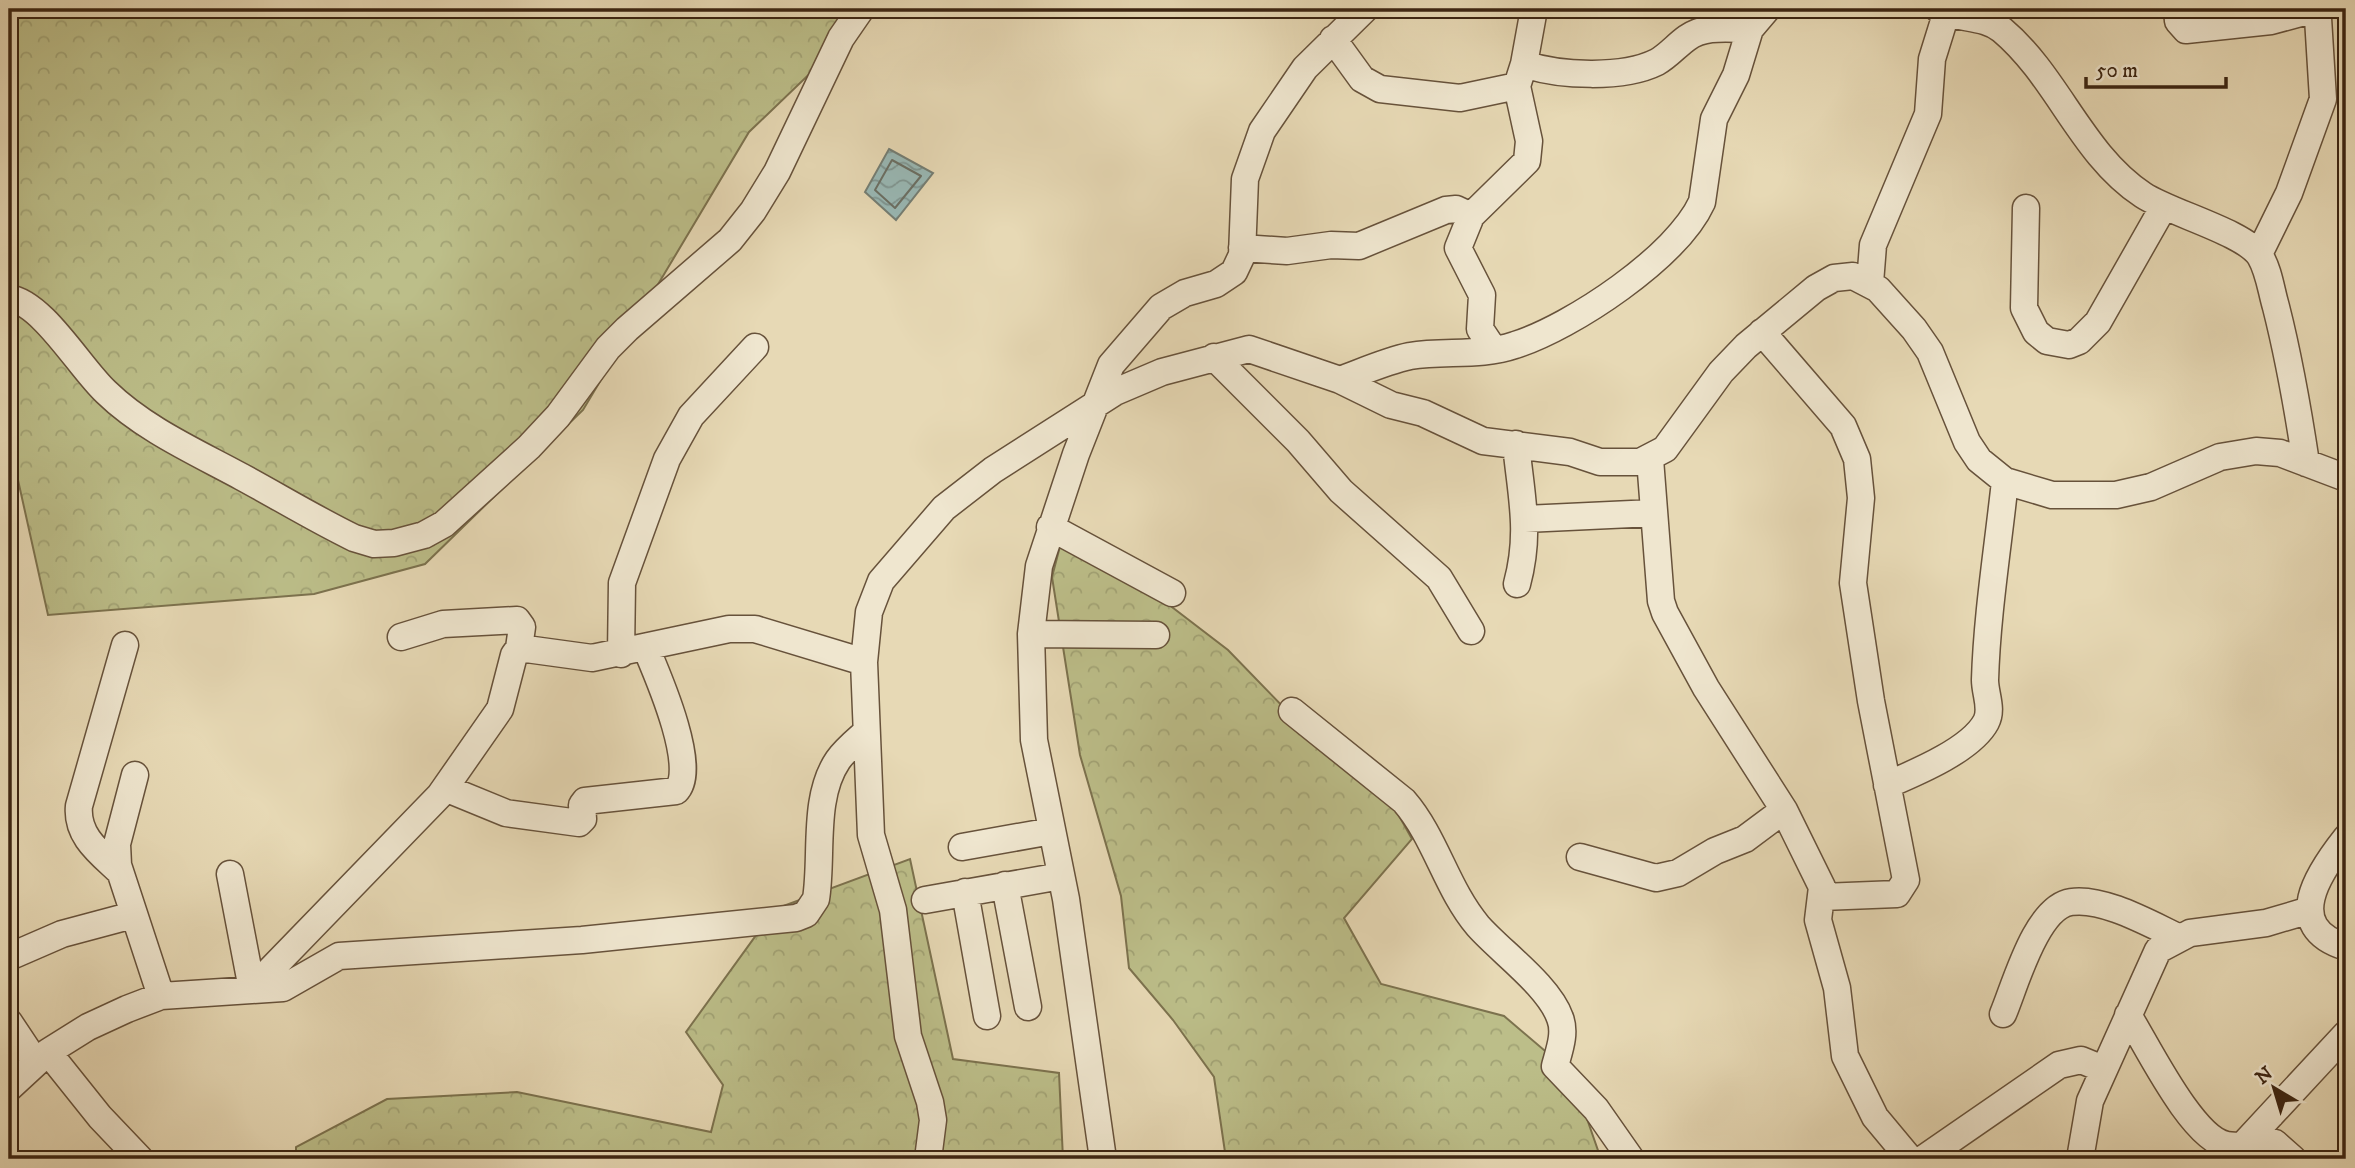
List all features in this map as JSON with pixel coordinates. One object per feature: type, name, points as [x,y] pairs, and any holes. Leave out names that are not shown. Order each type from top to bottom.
[{"type":"street","points":[[9,298],[19,299],[36,311],[108,394],[137,417],[178,442],[354,538],[374,544],[424,535],[444,524],[529,447],[558,416],[608,348],[730,240],[753,211],[777,172],[841,38],[861,9]]},
{"type":"street","points":[[1103,1159],[1087,1027],[1034,740],[1031,634],[1039,566],[1050,527],[1111,365],[1152,316],[1171,300],[1226,279],[1240,264],[1245,179],[1249,161],[1262,131],[1295,82],[1333,39],[1365,9]]},
{"type":"street","points":[[1494,350],[1480,329],[1482,295],[1459,255],[1458,248],[1471,216],[1527,161],[1529,141],[1521,75],[1534,9]]},
{"type":"street","points":[[1340,380],[1408,356],[1470,355],[1516,345],[1583,313],[1654,258],[1687,228],[1702,202],[1714,119],[1736,75],[1750,29],[1767,9]]},
{"type":"street","points":[[2177,9],[2178,21],[2186,30],[2271,21],[2308,11],[2318,18],[2323,99],[2289,193],[2259,254]]},
{"type":"street","points":[[1870,283],[1873,245],[1928,114],[1932,59],[1942,11],[1992,15],[2109,167],[2143,195],[2239,240],[2259,254],[2267,271],[2292,373],[2306,463]]},
{"type":"street","points":[[1333,39],[1362,79],[1380,89],[1460,98],[1521,75],[1644,67],[1659,61],[1688,37],[1703,30],[1750,29]]},
{"type":"street","points":[[2026,208],[2026,315],[2036,332],[2047,341],[2069,345],[2079,341],[2098,322],[2164,206]]},
{"type":"street","points":[[1242,248],[1287,251],[1331,245],[1359,246],[1446,210],[1456,209],[1471,216]]},
{"type":"street","points":[[928,1159],[933,1120],[930,1102],[908,1036],[893,910],[871,835],[865,733],[865,635],[874,595],[898,558],[925,527],[993,470],[1097,402],[1162,372],[1250,349],[1340,380],[1391,405],[1423,413],[1483,441],[1570,452],[1600,462],[1650,459],[1665,449],[1727,365],[1762,332],[1824,282],[1853,276],[1870,283],[1924,344],[1967,442],[1979,460],[2005,481],[2052,495],[2116,495],[2151,487],[2206,462],[2234,454],[2280,453],[2346,478]]},
{"type":"street","points":[[1762,332],[1843,426],[1857,458],[1861,498],[1853,583],[1906,880],[1901,891],[1886,897],[1822,897]]},
{"type":"street","points":[[446,788],[506,813],[576,823],[582,821],[585,801],[676,791],[682,778],[674,721],[633,651],[622,583],[667,459],[691,416],[755,347]]},
{"type":"street","points":[[1214,357],[1298,442],[1341,491],[1439,578],[1471,631]]},
{"type":"street","points":[[1516,444],[1525,519],[1525,554],[1517,584]]},
{"type":"street","points":[[1650,459],[1653,513],[1665,613],[1706,688],[1784,810],[1822,887],[1818,920],[1837,988],[1846,1056],[1875,1117],[1910,1159]]},
{"type":"street","points":[[1887,785],[1946,757],[1981,730],[1988,720],[1985,684],[1987,646],[2005,481]]},
{"type":"street","points":[[1525,519],[1653,513]]},
{"type":"street","points":[[1050,527],[1172,593]]},
{"type":"street","points":[[251,989],[446,788],[500,709],[514,654],[519,648],[522,627],[517,620],[443,624],[401,636]]},
{"type":"street","points":[[519,648],[530,647],[577,658],[633,651],[729,629],[755,629],[864,662]]},
{"type":"street","points":[[1031,634],[1156,635]]},
{"type":"street","points":[[120,872],[92,844],[78,821],[79,806],[125,645]]},
{"type":"street","points":[[1292,711],[1404,801],[1417,816],[1450,884],[1477,924],[1538,987],[1558,1012],[1562,1026],[1557,1069],[1596,1109],[1637,1158]]},
{"type":"street","points":[[9,1088],[42,1056],[88,1027],[161,996],[283,988],[339,956],[352,953],[582,940],[796,918],[806,914],[816,899],[825,794],[830,774],[838,760],[865,733]]},
{"type":"street","points":[[135,775],[117,844],[120,872],[161,996]]},
{"type":"street","points":[[1580,857],[1656,878],[1668,877],[1715,851],[1745,839],[1784,810]]},
{"type":"street","points":[[962,847],[1052,831]]},
{"type":"street","points":[[2346,838],[2327,861],[2317,879],[2310,910],[2316,928],[2323,936],[2346,947]]},
{"type":"street","points":[[230,874],[251,989]]},
{"type":"street","points":[[925,900],[1061,876]]},
{"type":"street","points":[[1005,885],[1028,1007]]},
{"type":"street","points":[[965,892],[987,1016]]},
{"type":"street","points":[[2003,1014],[2041,926],[2061,906],[2071,902],[2086,903],[2122,911],[2178,937]]},
{"type":"street","points":[[2080,1159],[2084,1122],[2103,1069],[2158,950],[2178,937],[2274,921],[2310,910]]},
{"type":"street","points":[[9,957],[62,934],[133,915]]},
{"type":"street","points":[[2128,1015],[2192,1118],[2211,1138],[2226,1145],[2275,1143],[2293,1159]]},
{"type":"street","points":[[9,1021],[140,1159]]},
{"type":"street","points":[[2242,1146],[2346,1034]]},
{"type":"street","points":[[1923,1159],[2059,1065],[2081,1060],[2103,1069]]},
{"type":"green space","points":[[9,9],[876,10],[749,132],[583,410],[425,564],[314,594],[48,615],[12,453],[9,453]]},
{"type":"green space","points":[[1064,531],[1151,591],[1228,650],[1292,716],[1388,796],[1412,839],[1344,918],[1381,984],[1504,1016],[1571,1073],[1601,1159],[1226,1159],[1214,1077],[1173,1020],[1129,968],[1121,896],[1080,755],[1052,577]]},
{"type":"green space","points":[[910,859],[953,1059],[1059,1073],[1063,1159],[296,1159],[296,1147],[387,1099],[517,1092],[711,1132],[723,1085],[686,1032],[775,909]]},
{"type":"water","points":[[889,149],[933,173],[896,220],[865,192]]}]
